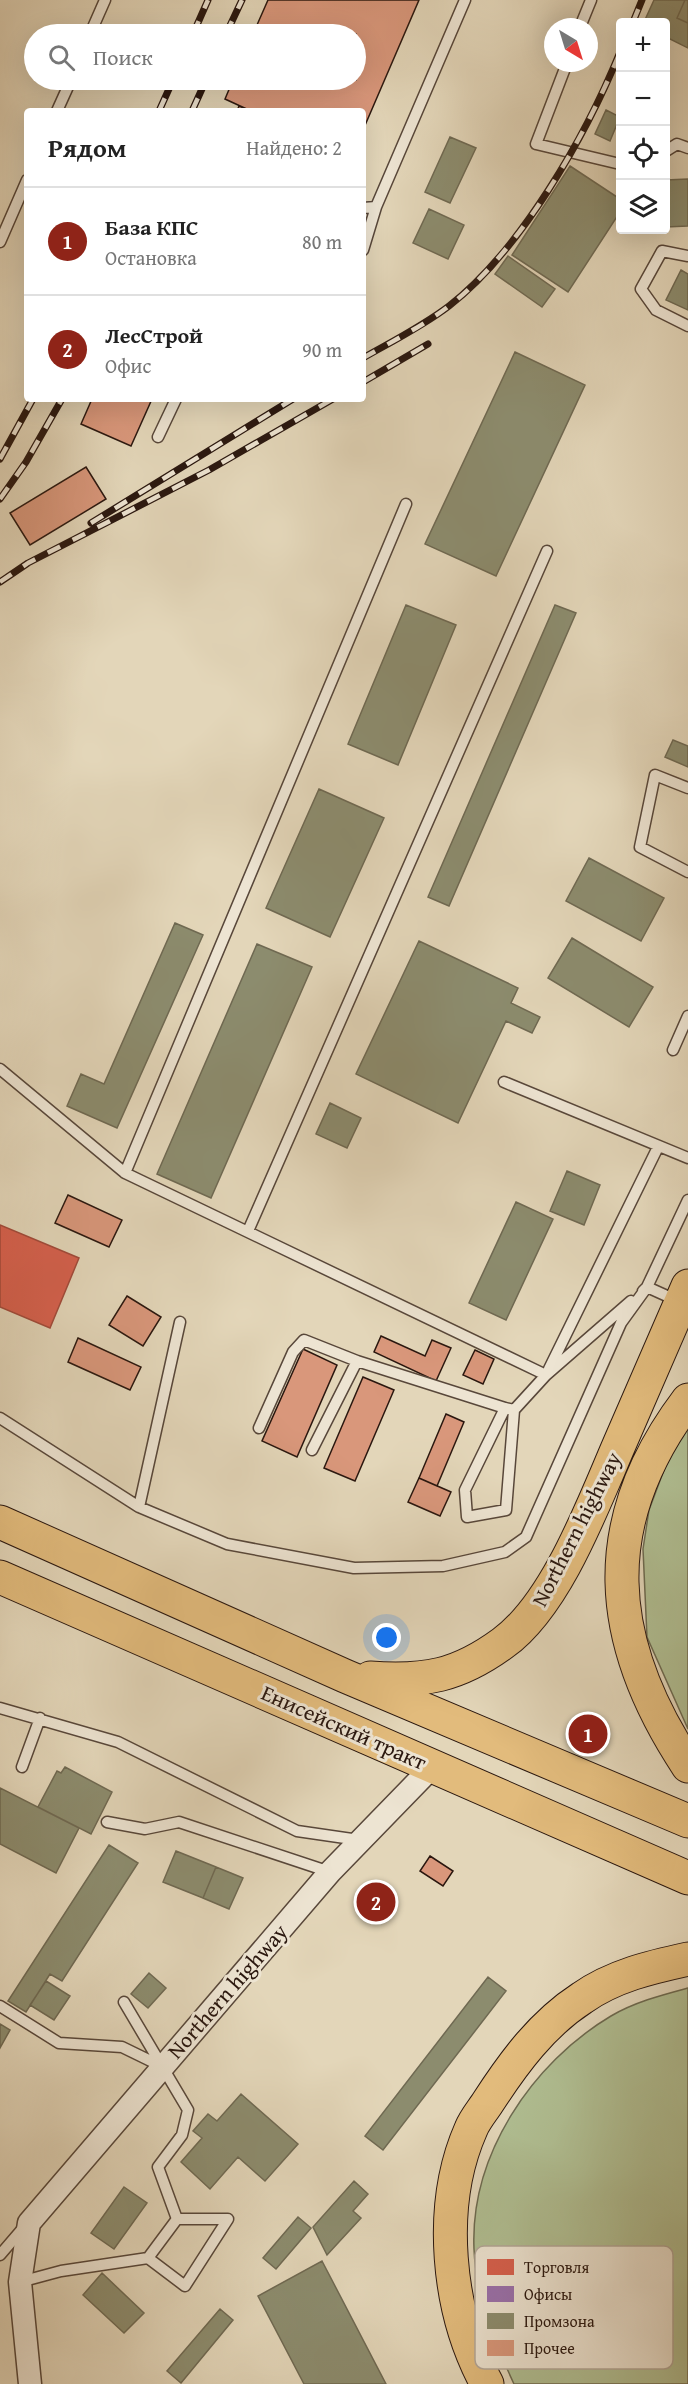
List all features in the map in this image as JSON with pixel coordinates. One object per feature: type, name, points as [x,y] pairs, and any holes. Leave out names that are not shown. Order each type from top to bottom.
[{"type":"main road","name":"Northern highway","points":[[345,1676],[407,1681],[436,1678],[503,1644],[522,1626],[548,1594],[592,1508],[684,1294]]},
{"type":"main road","points":[[688,1400],[667,1427],[640,1483],[626,1528],[620,1579],[626,1630],[649,1698],[688,1766]]},
{"type":"main road","name":"Енисейский тракт","points":[[0,1522],[345,1676],[688,1821]]},
{"type":"main road","name":"Енисейский тракт","points":[[0,1577],[688,1878]]},
{"type":"main road","points":[[475,2352],[461,2315],[450,2256],[454,2188],[471,2128],[506,2074],[542,2030],[583,1997],[641,1969],[688,1959]]},
{"type":"main road","points":[[481,2369],[487,2384]]},
{"type":"street","name":"Northern highway","points":[[28,2223],[330,1872],[433,1766]]},
{"type":"street","points":[[28,2223],[20,2282],[30,2384]]},
{"type":"lane","points":[[94,24],[105,0]]},
{"type":"lane","points":[[366,240],[376,207],[465,0]]},
{"type":"lane","points":[[584,18],[591,0]]},
{"type":"lane","points":[[564,72],[536,144],[616,163]]},
{"type":"lane","points":[[58,108],[66,90]]},
{"type":"lane","points":[[670,148],[677,144],[688,148]]},
{"type":"lane","points":[[0,242],[24,187]]},
{"type":"lane","points":[[366,208],[376,207]]},
{"type":"lane","points":[[688,256],[662,251],[641,289],[656,310],[688,326]]},
{"type":"lane","points":[[158,437],[175,402]]},
{"type":"lane","points":[[125,1173],[406,504]]},
{"type":"lane","points":[[248,1231],[547,551]]},
{"type":"lane","points":[[688,788],[655,775],[640,847],[688,872]]},
{"type":"lane","points":[[673,1050],[688,1016]]},
{"type":"lane","points":[[0,1069],[125,1173],[546,1375]]},
{"type":"lane","points":[[504,1082],[688,1158]]},
{"type":"lane","points":[[546,1375],[658,1147]]},
{"type":"lane","points":[[0,1418],[139,1507],[227,1544],[354,1568],[443,1566],[505,1552],[526,1537],[621,1323],[647,1287],[688,1200]]},
{"type":"lane","points":[[509,1409],[506,1510],[467,1517],[465,1490],[509,1409],[647,1287]]},
{"type":"lane","points":[[647,1287],[684,1294]]},
{"type":"lane","points":[[139,1507],[180,1322]]},
{"type":"lane","points":[[259,1428],[293,1352],[304,1340],[357,1361],[509,1409]]},
{"type":"lane","points":[[312,1450],[357,1361]]},
{"type":"lane","points":[[0,1708],[118,1742],[297,1831],[359,1840]]},
{"type":"lane","points":[[22,1767],[40,1719]]},
{"type":"lane","points":[[107,1822],[145,1829],[180,1822],[330,1872]]},
{"type":"lane","points":[[124,2002],[188,2110],[183,2135],[158,2167],[177,2219]]},
{"type":"lane","points":[[0,2006],[59,2043],[122,2047],[161,2066]]},
{"type":"lane","points":[[148,2258],[184,2286],[228,2219],[177,2219]]},
{"type":"lane","points":[[20,2282],[61,2271],[148,2258],[177,2219]]},
{"type":"lane","name":"Northern highway","points":[[0,2255],[28,2223]]},
{"type":"green space","points":[[688,1426],[688,1729],[647,1637],[643,1549],[649,1510],[667,1462]]},
{"type":"green space","points":[[688,1988],[688,2384],[514,2384],[507,2369],[673,2369],[673,2246],[475,2246],[475,2267],[474,2249],[475,2214],[483,2180],[495,2146],[511,2115],[532,2086],[556,2059],[582,2036],[611,2016],[659,1996]]},
{"type":"building: Торговля","points":[[0,1225],[79,1258],[50,1328],[0,1307]]},
{"type":"building: Офисы","points":[[372,1891],[390,1907],[375,1923],[357,1908]]},
{"type":"building: Промзона","points":[[654,0],[685,0],[677,18],[688,23],[688,48],[670,39],[670,18],[646,18]]},
{"type":"building: Промзона","points":[[685,0],[688,0],[688,23],[677,18]]},
{"type":"building: Промзона","points":[[606,110],[616,115],[616,127],[610,141],[595,134]]},
{"type":"building: Промзона","points":[[450,137],[476,148],[450,203],[425,192]]},
{"type":"building: Промзона","points":[[570,166],[616,196],[616,218],[568,292],[512,255]]},
{"type":"building: Промзона","points":[[688,179],[688,226],[670,227],[670,180]]},
{"type":"building: Промзона","points":[[429,209],[464,225],[448,259],[413,243]]},
{"type":"building: Промзона","points":[[508,256],[555,289],[542,307],[495,274]]},
{"type":"building: Промзона","points":[[681,270],[688,274],[688,310],[666,300]]},
{"type":"building: Промзона","points":[[515,352],[585,385],[496,576],[425,544]]},
{"type":"building: Промзона","points":[[406,605],[456,625],[398,765],[348,744]]},
{"type":"building: Промзона","points":[[555,605],[576,613],[449,906],[428,897]]},
{"type":"building: Промзона","points":[[673,740],[688,746],[688,767],[665,757]]},
{"type":"building: Промзона","points":[[319,789],[384,818],[330,937],[266,908]]},
{"type":"building: Промзона","points":[[589,858],[664,898],[641,941],[566,901]]},
{"type":"building: Промзона","points":[[175,923],[203,935],[117,1128],[67,1106],[81,1074],[104,1084]]},
{"type":"building: Промзона","points":[[572,938],[653,987],[629,1027],[548,978]]},
{"type":"building: Промзона","points":[[419,941],[518,988],[511,1003],[540,1017],[532,1033],[506,1021],[458,1123],[356,1074]]},
{"type":"building: Промзона","points":[[257,944],[312,967],[211,1198],[157,1174]]},
{"type":"building: Промзона","points":[[330,1103],[361,1118],[347,1148],[316,1134]]},
{"type":"building: Промзона","points":[[567,1171],[600,1185],[584,1225],[550,1211]]},
{"type":"building: Промзона","points":[[516,1202],[553,1219],[506,1320],[469,1303]]},
{"type":"building: Промзона","points":[[65,1767],[112,1792],[91,1834],[38,1807],[57,1771],[61,1773]]},
{"type":"building: Промзона","points":[[0,1788],[79,1828],[56,1873],[0,1844]]},
{"type":"building: Промзона","points":[[109,1845],[138,1863],[62,1981],[50,1974],[26,2012],[8,2001]]},
{"type":"building: Промзона","points":[[176,1851],[216,1867],[203,1898],[163,1882]]},
{"type":"building: Промзона","points":[[216,1867],[243,1878],[229,1909],[203,1898]]},
{"type":"building: Промзона","points":[[149,1973],[166,1988],[148,2008],[131,1994]]},
{"type":"building: Промзона","points":[[488,1977],[506,1991],[383,2150],[365,2136]]},
{"type":"building: Промзона","points":[[46,1981],[70,1996],[54,2020],[30,2005]]},
{"type":"building: Промзона","points":[[0,2024],[10,2030],[0,2048]]},
{"type":"building: Промзона","points":[[241,2094],[298,2144],[265,2181],[238,2157],[210,2189],[181,2162],[202,2138],[193,2131],[208,2114],[217,2121]]},
{"type":"building: Промзона","points":[[354,2181],[368,2194],[353,2211],[361,2218],[327,2255],[313,2227]]},
{"type":"building: Промзона","points":[[124,2187],[147,2203],[114,2249],[91,2233]]},
{"type":"building: Промзона","points":[[298,2217],[311,2228],[276,2269],[263,2258]]},
{"type":"building: Промзона","points":[[322,2261],[386,2384],[304,2384],[258,2296]]},
{"type":"building: Промзона","points":[[102,2273],[144,2313],[124,2333],[83,2295]]},
{"type":"building: Промзона","points":[[220,2309],[233,2320],[181,2383],[167,2371]]},
{"type":"building: Прочее","points":[[268,0],[419,0],[366,123],[366,108],[244,108],[225,99],[229,90],[366,90],[366,24],[257,24]]},
{"type":"building: Прочее","points":[[91,402],[151,402],[131,446],[81,424]]},
{"type":"building: Прочее","points":[[86,467],[106,499],[30,545],[10,513]]},
{"type":"building: Прочее","points":[[68,1195],[122,1220],[109,1247],[55,1223]]},
{"type":"building: Прочее","points":[[127,1296],[161,1317],[143,1346],[109,1325]]},
{"type":"building: Прочее","points":[[381,1336],[425,1356],[432,1340],[451,1348],[436,1381],[374,1352]]},
{"type":"building: Прочее","points":[[78,1338],[141,1367],[130,1390],[68,1362]]},
{"type":"building: Прочее","points":[[303,1349],[337,1365],[297,1457],[262,1441]]},
{"type":"building: Прочее","points":[[475,1350],[494,1359],[483,1384],[463,1375]]},
{"type":"building: Прочее","points":[[363,1377],[394,1390],[355,1481],[324,1468]]},
{"type":"building: Прочее","points":[[446,1414],[464,1422],[437,1486],[419,1478]]},
{"type":"building: Прочее","points":[[419,1478],[451,1492],[440,1516],[408,1502]]},
{"type":"building: Прочее","points":[[430,1856],[453,1871],[443,1886],[420,1871]]},
{"type":"railway","points":[[197,24],[208,0]]},
{"type":"railway","points":[[231,24],[242,0]]},
{"type":"railway","points":[[635,18],[642,0]]},
{"type":"railway","points":[[366,356],[418,327],[449,306],[476,282],[501,254],[526,223],[570,155],[616,61]]},
{"type":"railway","points":[[160,108],[168,90]]},
{"type":"railway","points":[[193,108],[201,90]]},
{"type":"railway","points":[[366,380],[428,344]]},
{"type":"railway","points":[[0,459],[31,402]]},
{"type":"railway","points":[[0,499],[26,462],[60,402]]},
{"type":"railway","points":[[91,523],[288,402]]},
{"type":"railway","points":[[0,582],[28,563],[209,470],[328,402]]},
{"type":"place","name":"База КПС","points":[[588,1734]]},
{"type":"place","name":"ЛесСтрой","points":[[376,1902]]}]
